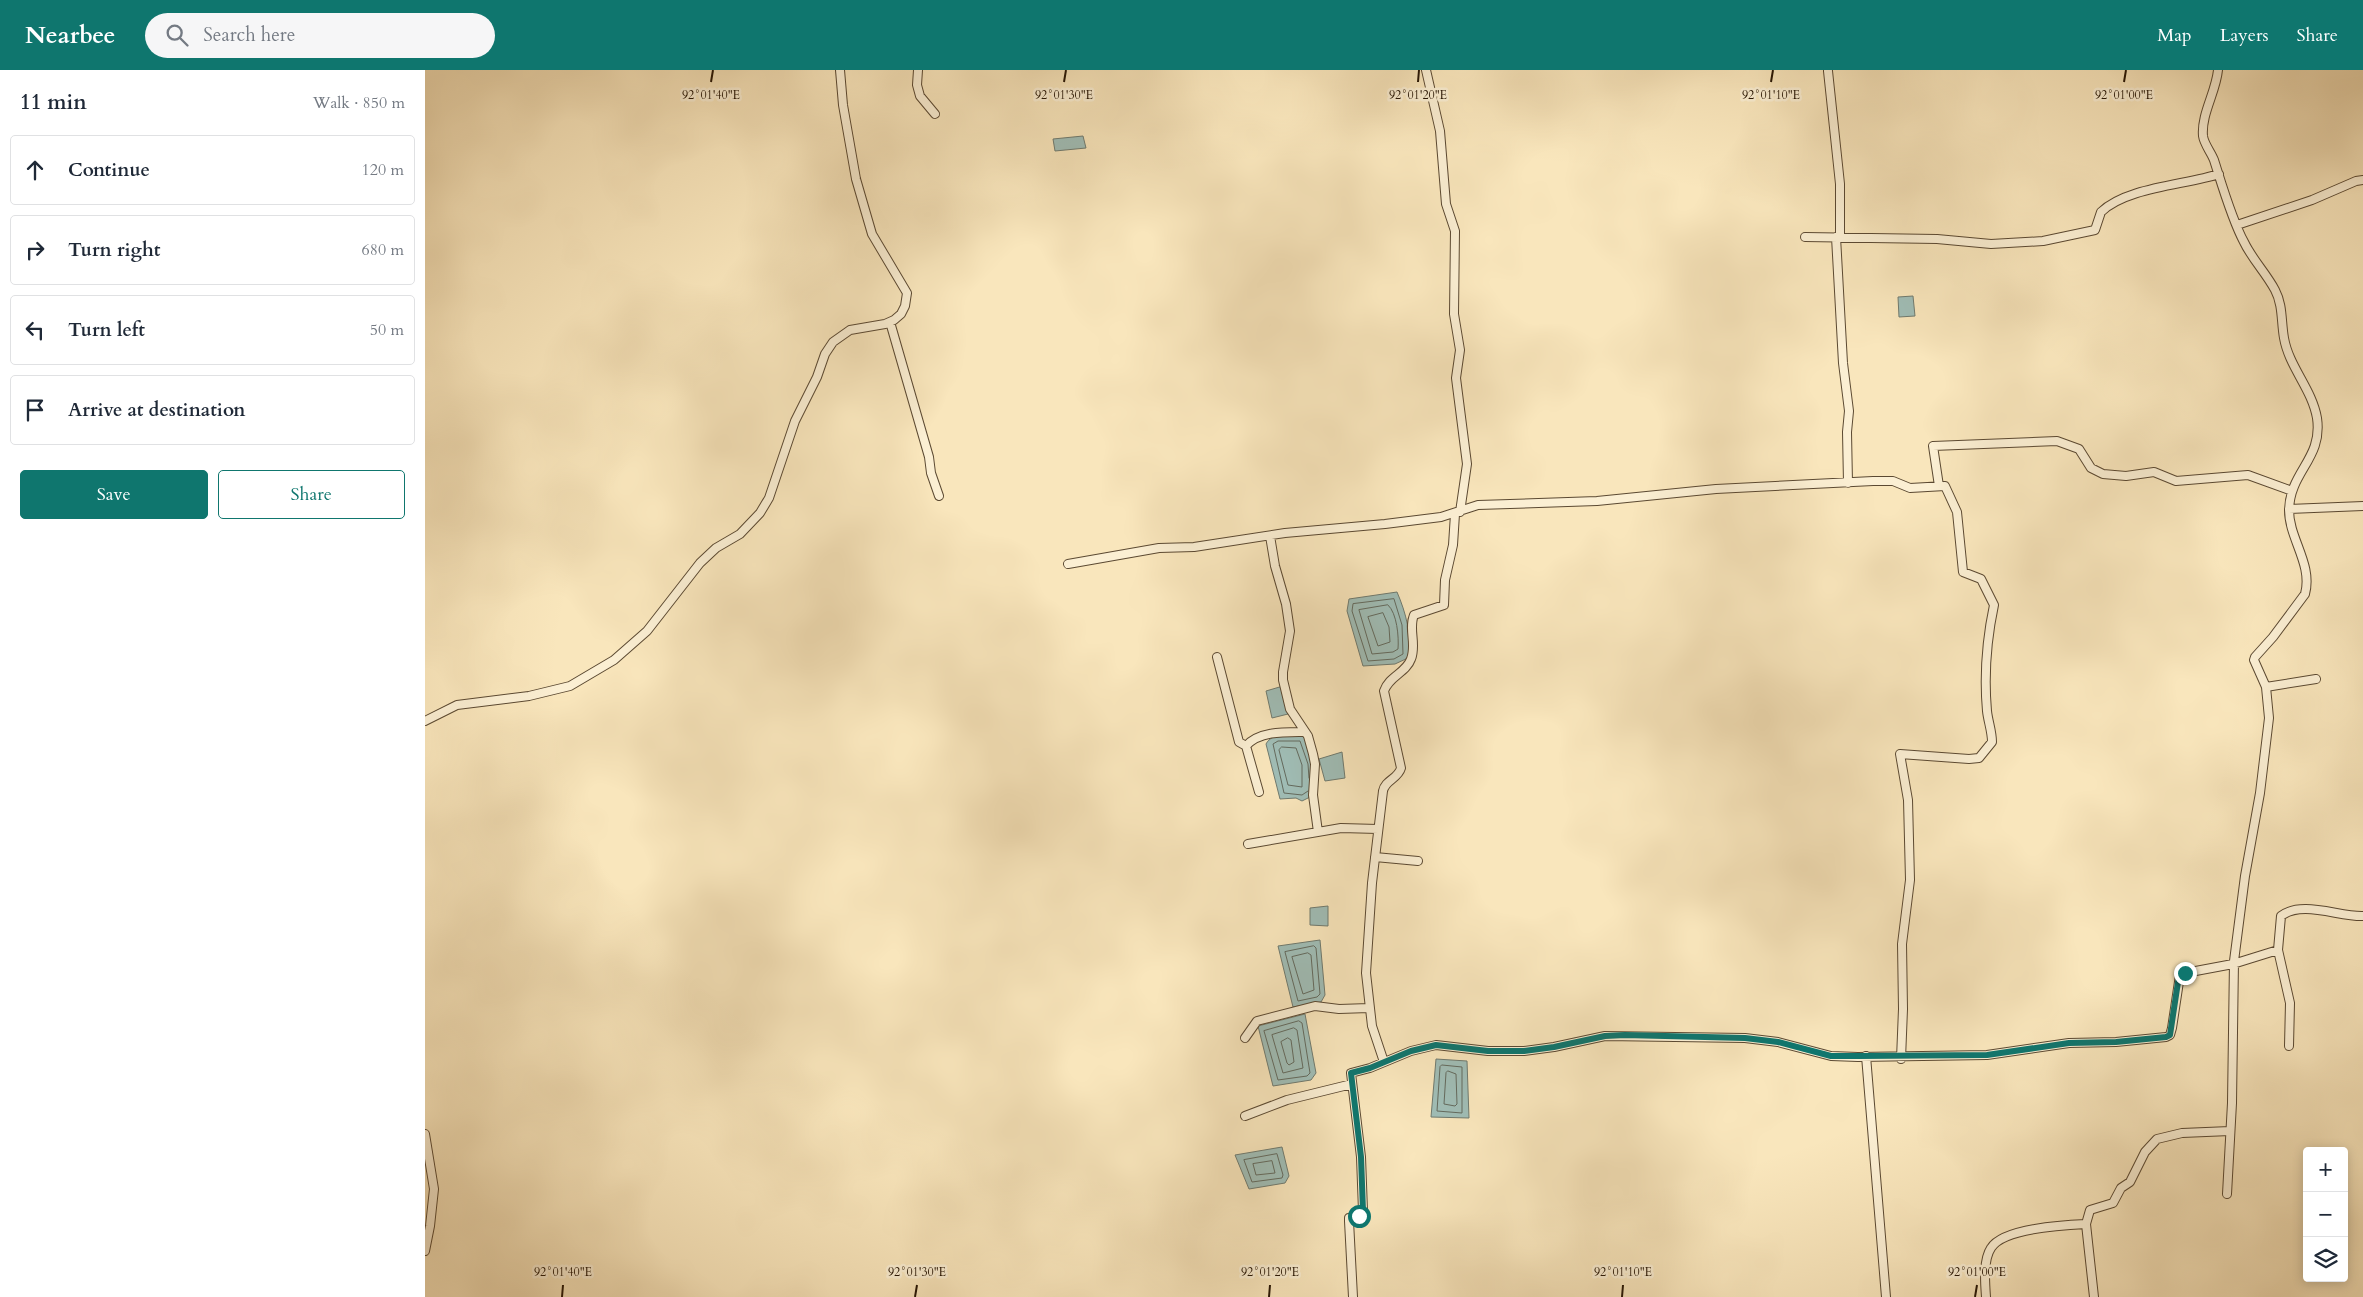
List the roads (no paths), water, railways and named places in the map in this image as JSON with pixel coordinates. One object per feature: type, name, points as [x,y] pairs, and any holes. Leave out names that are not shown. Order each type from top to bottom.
[{"type":"street","points":[[425,721],[457,705],[529,696],[570,686],[614,660],[647,631],[700,563],[716,548],[740,534],[760,513],[769,498],[795,422],[817,377],[825,354],[833,342],[850,330],[890,322],[901,314],[905,306],[907,293],[878,246],[863,207],[856,179],[840,70]]},
{"type":"street","points":[[918,70],[917,86],[919,96],[935,114]]},
{"type":"street","points":[[1384,1062],[1372,1026],[1366,973],[1375,857],[1384,786],[1399,774],[1401,768],[1384,691],[1387,682],[1406,668],[1411,660],[1414,650],[1412,624],[1414,615],[1444,604],[1445,586],[1467,464],[1456,378],[1460,350],[1454,314],[1455,231],[1446,204],[1440,131],[1426,70]]},
{"type":"street","points":[[2218,70],[2215,89],[2205,115],[2203,136],[2243,241],[2271,282],[2280,300],[2287,350],[2296,374],[2314,405],[2318,429],[2316,447],[2299,474],[2292,491],[2289,509],[2293,530],[2305,569],[2307,587],[2299,604],[2255,656],[2267,687],[2269,718],[2260,793],[2245,876],[2233,964],[2227,1194]]},
{"type":"street","points":[[1828,71],[1840,184],[1838,237],[1843,363],[1849,411],[1847,432],[1848,483]]},
{"type":"street","points":[[1805,237],[1937,239],[1991,244],[2070,237],[2095,230],[2101,212],[2122,200],[2172,183],[2219,174]]},
{"type":"street","points":[[2237,225],[2312,200],[2356,181],[2363,180]]},
{"type":"street","points":[[890,322],[929,457],[931,474],[939,496]]},
{"type":"street","points":[[1939,486],[1933,446],[2057,441],[2079,449],[2091,468],[2103,474],[2126,476],[2154,472],[2176,481],[2249,475],[2292,491]]},
{"type":"street","points":[[1067,564],[1159,548],[1194,547],[1313,530],[1385,524],[1458,513],[1478,505],[1597,501],[1716,488],[1893,481],[1910,488],[1945,486],[1957,512],[1963,572],[1981,579],[1995,606],[1991,622],[1987,668],[1987,712],[1992,742],[1979,758],[1969,759],[1900,754],[1908,800],[1910,872],[1902,944],[1903,1009],[1901,1057]]},
{"type":"street","points":[[2289,509],[2363,506]]},
{"type":"street","points":[[1269,536],[1286,604],[1290,631],[1283,680],[1291,709],[1303,732],[1308,736],[1315,764],[1313,795],[1318,832]]},
{"type":"street","points":[[1217,657],[1239,742],[1246,746],[1259,792]]},
{"type":"street","points":[[2267,687],[2315,679]]},
{"type":"street","points":[[1246,746],[1251,740],[1277,732],[1303,732]]},
{"type":"street","points":[[1248,844],[1358,827],[1378,829]]},
{"type":"street","points":[[1375,857],[1418,861]]},
{"type":"street","points":[[2289,1046],[2290,1003],[2278,950],[2280,922],[2284,914],[2320,909],[2341,915],[2363,916]]},
{"type":"street","points":[[1353,1297],[1349,1218],[1359,1216],[1363,1211],[1361,1157],[1351,1073],[1411,1051],[1436,1045],[1488,1051],[1524,1051],[1554,1047],[1605,1036],[1625,1035],[1745,1038],[1778,1042],[1831,1056],[1901,1057],[1987,1055],[2069,1043],[2116,1042],[2166,1037],[2170,1035],[2172,1028],[2180,975],[2233,964],[2278,950]]},
{"type":"street","points":[[1245,1038],[1257,1021],[1315,1006],[1339,1009],[1369,1008]]},
{"type":"street","points":[[1866,1056],[1887,1297]]},
{"type":"street","points":[[1245,1116],[1287,1100],[1352,1084]]},
{"type":"street","points":[[2094,1297],[2086,1224],[2090,1210],[2113,1202],[2121,1188],[2130,1182],[2145,1152],[2157,1139],[2182,1133],[2230,1131]]},
{"type":"street","points":[[425,1134],[433,1189],[430,1226],[425,1251]]},
{"type":"street","points":[[1986,1297],[1989,1253],[1992,1246],[1998,1241],[2039,1228],[2086,1224]]},
{"type":"water","points":[[1083,136],[1086,148],[1055,151],[1053,139]]},
{"type":"water","points":[[1913,296],[1915,316],[1899,317],[1898,297]]},
{"type":"water","points":[[1397,592],[1407,624],[1408,658],[1395,664],[1363,666],[1347,611],[1349,599]]},
{"type":"water","points":[[1283,686],[1288,714],[1272,718],[1266,691]]},
{"type":"water","points":[[1304,735],[1313,763],[1312,796],[1302,801],[1296,798],[1280,799],[1266,744],[1277,736]]},
{"type":"water","points":[[1342,752],[1345,778],[1325,781],[1319,759]]},
{"type":"water","points":[[1328,906],[1328,926],[1310,925],[1310,908]]},
{"type":"water","points":[[1320,940],[1325,995],[1321,1002],[1293,1007],[1278,946]]},
{"type":"water","points":[[1305,1014],[1316,1073],[1311,1080],[1273,1086],[1258,1026]]},
{"type":"water","points":[[1436,1059],[1467,1061],[1469,1118],[1431,1117]]},
{"type":"water","points":[[1282,1147],[1289,1176],[1285,1183],[1249,1189],[1235,1155]]}]
